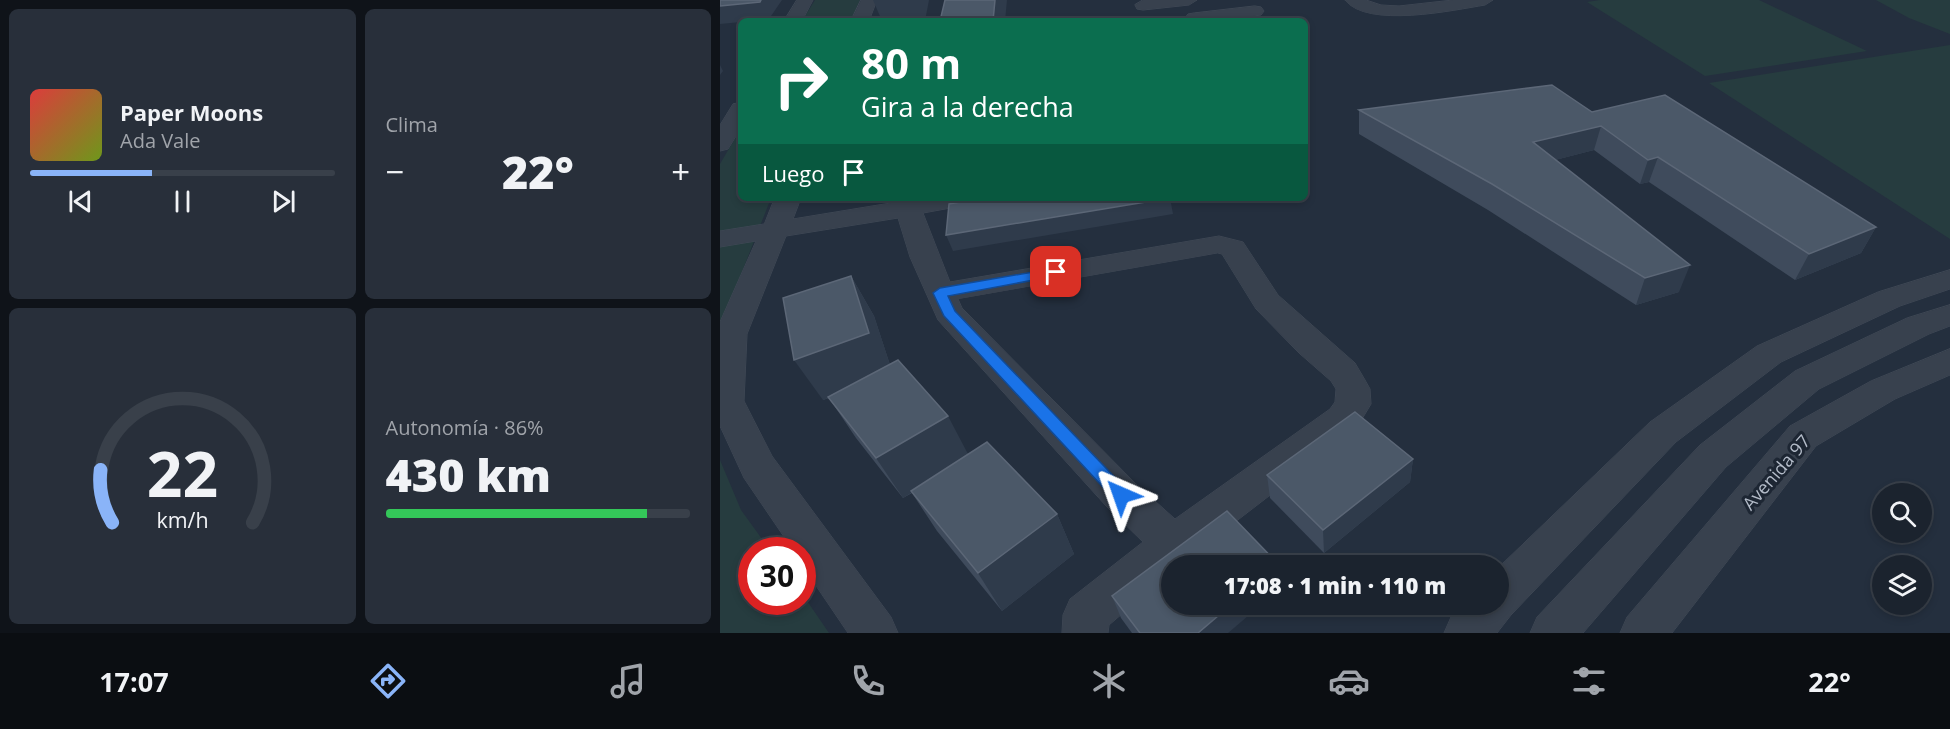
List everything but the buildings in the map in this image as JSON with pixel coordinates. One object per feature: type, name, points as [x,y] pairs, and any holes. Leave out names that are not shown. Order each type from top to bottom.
[{"type":"street","points":[[795,18],[805,0]]},
{"type":"street","points":[[861,18],[869,0]]},
{"type":"street","points":[[1184,0],[1194,18]]},
{"type":"street","points":[[1143,5],[1189,0]]},
{"type":"street","points":[[1354,1],[1369,8],[1398,11],[1485,0]]},
{"type":"street","points":[[1204,18],[1255,12],[1253,1]]},
{"type":"street","points":[[720,144],[738,115]]},
{"type":"street","points":[[720,239],[782,214],[908,208],[951,201]]},
{"type":"street","points":[[908,208],[924,257],[949,313],[1121,495],[1173,544]]},
{"type":"street","points":[[782,214],[731,334],[726,401],[758,467],[875,633]]},
{"type":"street","points":[[940,293],[1220,244],[1233,248],[1267,302],[1342,372],[1353,389],[1353,404],[1343,419],[1173,544],[1086,615],[1085,633]]},
{"type":"street","points":[[1509,588],[1663,432],[1769,354],[1889,299],[1950,279]]},
{"type":"street","points":[[1553,633],[1713,456],[1807,380],[1918,326],[1950,315]]},
{"type":"street","name":"Avenida 97","points":[[1643,633],[1803,435],[1884,390],[1950,361]]},
{"type":"street","points":[[1467,633],[1483,615]]},
{"type":"green space","points":[[815,0],[860,0],[852,18],[804,18]]},
{"type":"green space","points":[[1600,0],[1759,0],[1867,51],[1705,76],[1587,2]]},
{"type":"green space","points":[[1876,0],[1950,0],[1950,34],[1909,18]]},
{"type":"green space","points":[[1950,45],[1950,239],[1709,83]]},
{"type":"green space","points":[[738,133],[738,201],[770,201],[720,328],[720,164]]},
{"type":"green space","points":[[720,460],[741,510],[761,537],[738,537],[738,615],[816,614],[829,633],[720,633]]},
{"type":"route","points":[[1056,272],[940,293],[949,313],[1121,495]]}]
